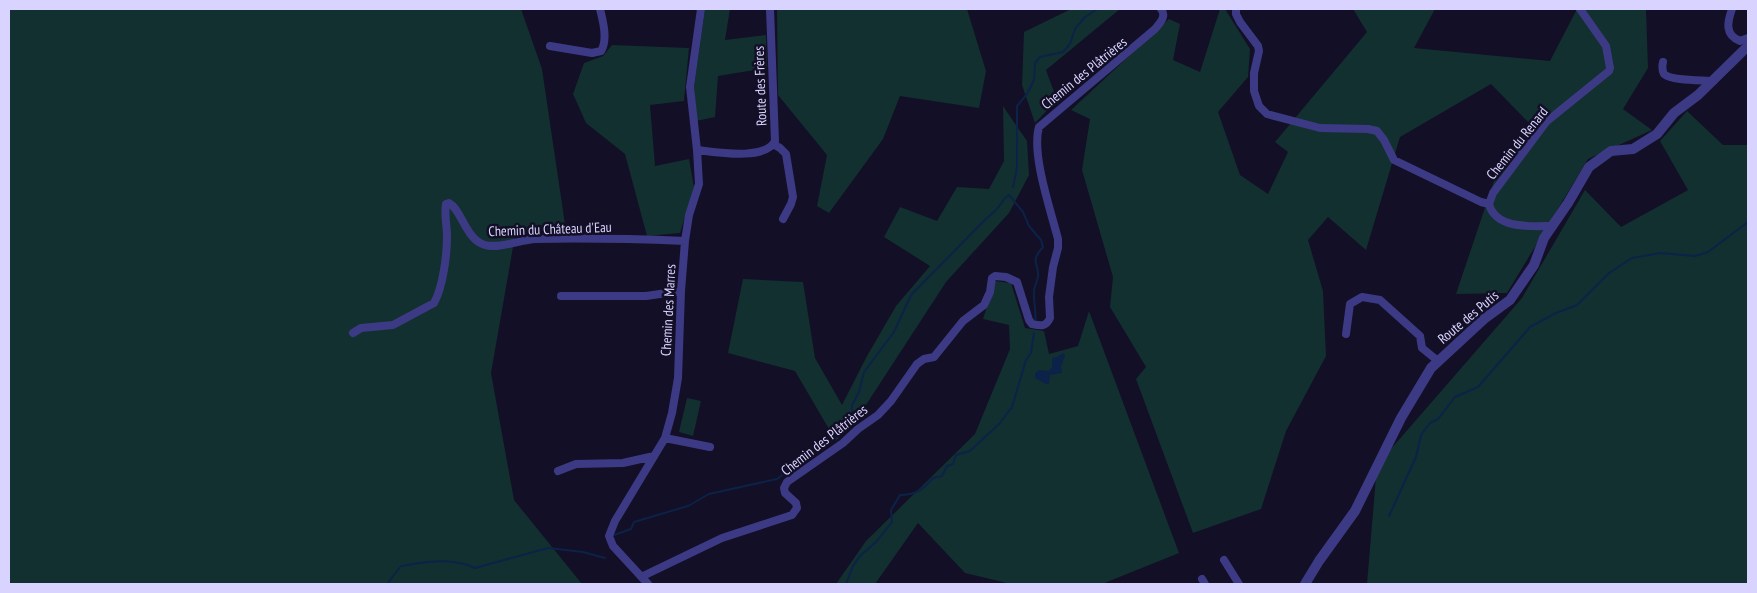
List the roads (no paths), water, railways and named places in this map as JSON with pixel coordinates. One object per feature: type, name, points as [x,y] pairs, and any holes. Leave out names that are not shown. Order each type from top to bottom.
[{"type":"street","points":[[550,46],[592,53],[601,51],[604,47],[604,33],[600,9]]},
{"type":"street","name":"Chemin des Marres","points":[[648,584],[643,576],[613,546],[609,536],[615,521],[664,438],[672,413],[678,378],[680,291],[685,241],[689,215],[699,184],[690,87],[701,9]]},
{"type":"street","name":"Route des Frères","points":[[697,150],[725,154],[760,152],[773,144],[770,9]]},
{"type":"street","name":"Chemin des Plâtrières","points":[[643,576],[722,538],[792,515],[797,508],[796,503],[785,493],[784,488],[787,482],[843,443],[884,408],[917,364],[924,359],[934,357],[963,321],[984,305],[990,292],[992,278],[995,276],[1006,277],[1017,282],[1032,324],[1040,326],[1048,323],[1050,318],[1051,284],[1058,240],[1038,164],[1037,140],[1040,127],[1155,29],[1164,17],[1164,12],[1161,9]]},
{"type":"street","points":[[1236,9],[1240,22],[1258,46],[1259,51],[1254,73],[1254,91],[1260,106],[1267,114],[1320,128],[1368,129],[1377,131],[1394,160],[1481,202],[1489,204],[1494,216],[1519,226],[1553,226]]},
{"type":"street","name":"Chemin du Renard","points":[[1489,204],[1493,194],[1546,122],[1609,71],[1606,46],[1580,9]]},
{"type":"street","points":[[1732,9],[1728,22],[1730,34],[1740,41],[1748,38]]},
{"type":"street","name":"Route des Putis","points":[[1305,584],[1319,561],[1355,512],[1401,418],[1431,368],[1484,319],[1510,300],[1534,265],[1544,238],[1568,203],[1589,167],[1611,151],[1632,149],[1657,134],[1674,113],[1713,81],[1748,46]]},
{"type":"street","points":[[1663,62],[1663,73],[1667,76],[1713,81]]},
{"type":"street","points":[[773,144],[786,154],[793,197],[793,201],[783,219]]},
{"type":"street","name":"Chemin du Château d'Eau","points":[[352,333],[361,328],[393,326],[434,303],[444,266],[447,243],[445,210],[446,204],[449,203],[456,207],[458,215],[473,237],[484,245],[491,246],[532,240],[650,239],[685,241]]},
{"type":"street","points":[[561,296],[646,296],[680,291]]},
{"type":"street","points":[[1346,334],[1350,304],[1362,297],[1380,300],[1420,336],[1422,348],[1438,360]]},
{"type":"street","points":[[664,438],[710,448]]},
{"type":"street","points":[[558,471],[576,464],[623,463],[654,456]]},
{"type":"street","points":[[1224,560],[1239,584]]},
{"type":"water","points":[[1063,353],[1065,356],[1061,366],[1062,373],[1050,375],[1049,384],[1035,378],[1035,373],[1039,370],[1049,371],[1052,367],[1052,358]]},
{"type":"waterway","points":[[1013,187],[1017,168],[1017,106],[1027,94],[1034,80],[1035,63],[1040,57],[1063,52],[1070,44],[1075,29],[1084,18],[1097,9]]},
{"type":"waterway","points":[[824,447],[847,427],[852,415],[852,405],[859,392],[864,372],[894,332],[911,295],[1009,195],[1023,212],[1029,226],[1041,240],[1043,247],[1036,256],[1038,276],[1034,291],[1035,323]]},
{"type":"waterway","points":[[1389,516],[1416,457],[1421,435],[1430,423],[1438,419],[1455,397],[1478,387],[1530,327],[1556,313],[1577,305],[1609,273],[1632,258],[1660,253],[1695,256],[1708,252],[1748,222]]},
{"type":"waterway","points":[[846,584],[853,566],[860,556],[876,542],[892,522],[891,510],[900,495],[918,491],[933,478],[942,476],[947,466],[953,464],[956,455],[970,451],[1000,423],[1012,407],[1026,360],[1031,353],[1034,333]]},
{"type":"waterway","points":[[614,535],[631,529],[634,522],[688,506],[709,494],[777,479],[815,454]]},
{"type":"waterway","points":[[387,584],[401,566],[420,563],[448,561],[475,568],[548,548],[583,552],[605,558]]}]
